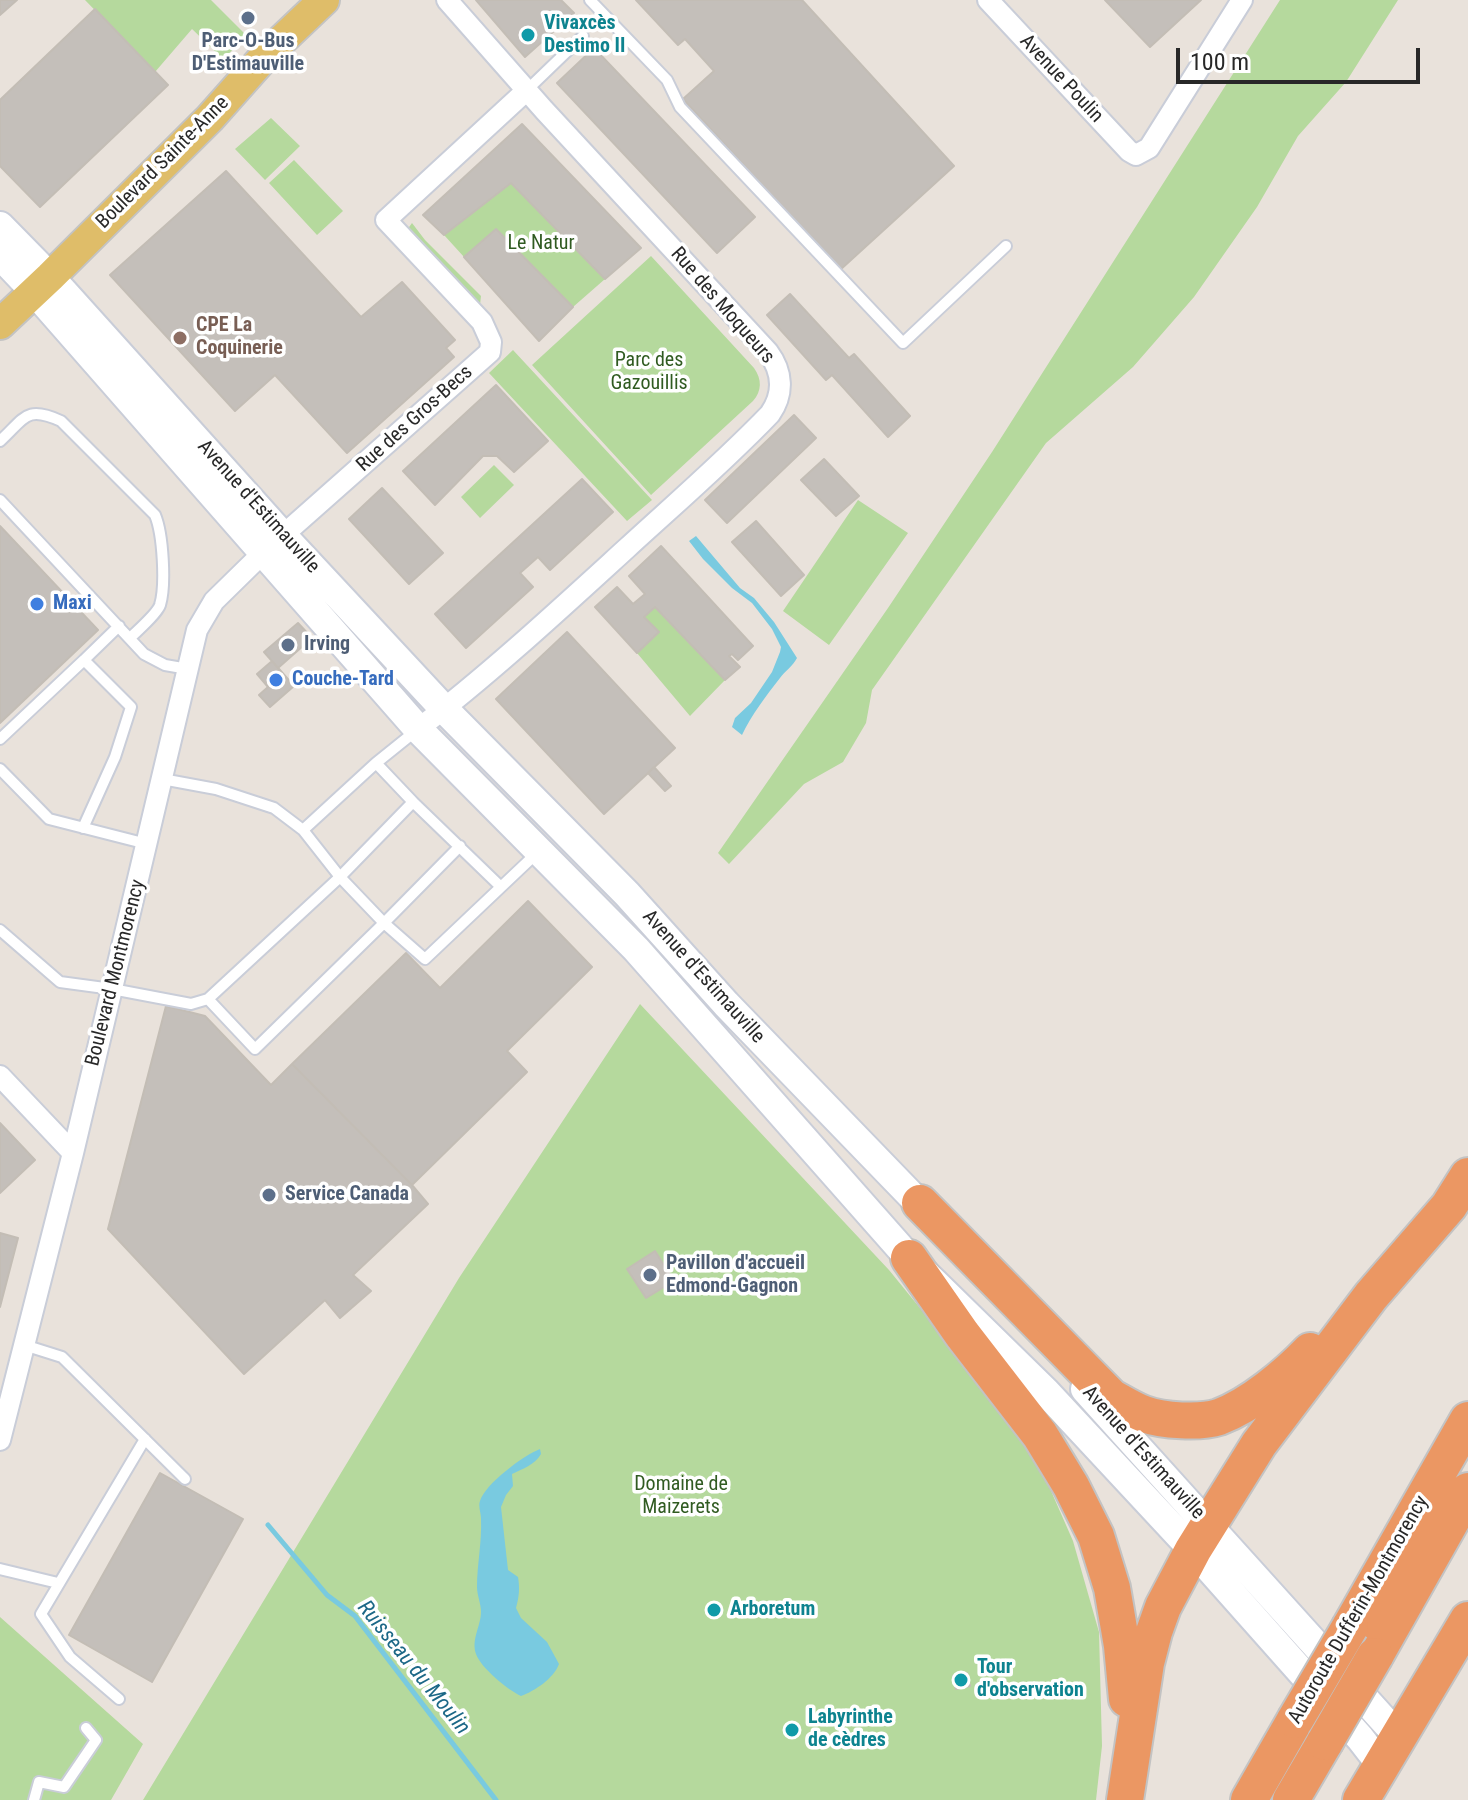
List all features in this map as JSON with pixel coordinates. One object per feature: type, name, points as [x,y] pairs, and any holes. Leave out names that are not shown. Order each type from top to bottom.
[{"type":"highway","points":[[1125,1796],[1154,1632],[1163,1607],[1201,1538],[1259,1444],[1371,1296],[1449,1206],[1468,1176]]},
{"type":"highway","points":[[920,1203],[1111,1397],[1146,1415],[1182,1421],[1218,1418],[1251,1400],[1295,1367],[1325,1335],[1371,1296]]},
{"type":"highway","points":[[909,1258],[962,1334],[1040,1435],[1096,1536],[1112,1588],[1122,1646],[1127,1696],[1125,1796]]},
{"type":"highway","name":"Autoroute Dufferin-Montmorency","points":[[1249,1800],[1468,1420]]},
{"type":"highway","name":"Autoroute Dufferin-Montmorency","points":[[1291,1800],[1468,1491]]},
{"type":"highway","points":[[1361,1800],[1468,1620]]},
{"type":"main road","name":"Boulevard Sainte-Anne","points":[[1,320],[42,284],[210,118],[265,56],[324,0]]},
{"type":"main road","name":"Avenue d'Estimauville","points":[[0,226],[42,284],[274,544],[418,729],[636,949],[909,1258],[1201,1538]]},
{"type":"main road","name":"Avenue d'Estimauville","points":[[0,255],[42,284]]},
{"type":"main road","name":"Avenue d'Estimauville","points":[[274,544],[444,709],[627,894],[726,1004],[920,1203],[1201,1538],[1390,1751]]},
{"type":"street","name":"Rue des Moqueurs","points":[[418,729],[575,596],[753,430],[774,408],[780,389],[778,370],[768,352],[447,0]]},
{"type":"street","name":"Avenue Poulin","points":[[988,0],[1136,155],[1149,148],[1242,0]]},
{"type":"street","name":"Rue des Gros-Becs","points":[[274,544],[490,352],[490,335],[482,322],[386,220],[527,90]]},
{"type":"street","name":"Boulevard Montmorency","points":[[0,1440],[4,1408],[24,1345],[73,1153],[197,630],[214,601],[274,544]]},
{"type":"street","points":[[0,1076],[73,1153]]},
{"type":"lane","points":[[590,0],[667,80],[680,107],[903,343],[1006,246]]},
{"type":"lane","points":[[527,90],[583,36]]},
{"type":"lane","points":[[0,441],[29,414],[44,413],[61,421],[155,515],[159,526],[163,578],[160,607],[130,638]]},
{"type":"lane","points":[[0,500],[144,654],[165,665],[189,669]]},
{"type":"lane","points":[[0,739],[119,626]]},
{"type":"lane","points":[[83,828],[115,757],[131,707],[84,660]]},
{"type":"lane","points":[[303,830],[418,729]]},
{"type":"lane","points":[[376,763],[501,887]]},
{"type":"lane","points":[[0,769],[49,819],[147,844]]},
{"type":"lane","points":[[162,779],[216,789],[274,808],[303,830],[340,877],[384,923],[425,959],[539,851]]},
{"type":"lane","points":[[0,930],[60,982],[191,1004],[208,999],[340,877],[413,802]]},
{"type":"lane","points":[[208,999],[255,1049],[460,846]]},
{"type":"lane","points":[[24,1345],[62,1357],[185,1479]]},
{"type":"lane","points":[[119,1699],[70,1657],[41,1614],[145,1439]]},
{"type":"lane","points":[[0,1569],[58,1583]]},
{"type":"lane","points":[[34,1800],[39,1782],[64,1787],[96,1740],[86,1728]]},
{"type":"green space","points":[[85,0],[211,0],[247,36],[223,59],[192,29],[155,72]]},
{"type":"green space","points":[[1280,0],[1398,0],[1346,82],[1298,136],[1257,207],[1194,297],[1133,367],[1046,443],[872,690],[866,723],[843,762],[804,784],[729,864],[718,853],[992,452]]},
{"type":"green space","points":[[271,118],[300,146],[265,180],[235,149]]},
{"type":"green space","points":[[294,160],[343,211],[317,235],[269,183]]},
{"type":"green space","name":"Le Natur","points":[[511,183],[605,279],[573,307],[496,229],[464,257],[444,235]]},
{"type":"green space","points":[[412,223],[481,296],[480,305],[407,230]]},
{"type":"green space","name":"Parc des Gazouillis","points":[[651,256],[754,368],[760,385],[753,401],[651,495],[532,365]]},
{"type":"green space","points":[[513,350],[652,500],[627,521],[489,373]]},
{"type":"green space","points":[[494,465],[514,485],[480,518],[461,497]]},
{"type":"green space","points":[[858,500],[908,533],[829,645],[783,611]]},
{"type":"green space","points":[[655,607],[725,680],[690,716],[637,653],[659,632],[644,617]]},
{"type":"green space","name":"Domaine de Maizerets","points":[[640,1004],[889,1270],[977,1378],[1037,1459],[1073,1541],[1099,1632],[1102,1746],[1096,1800],[143,1800],[459,1278]]},
{"type":"green space","points":[[0,1617],[143,1744],[111,1800],[0,1800]]},
{"type":"water","points":[[696,536],[774,622],[797,658],[764,698],[742,735],[732,727],[735,718],[751,703],[772,672],[781,647],[752,603],[732,588],[689,541]]},
{"type":"water","points":[[540,1449],[541,1454],[535,1461],[512,1474],[513,1486],[501,1507],[508,1570],[518,1577],[516,1608],[521,1618],[547,1642],[559,1664],[543,1683],[521,1696],[489,1672],[476,1654],[475,1638],[481,1612],[477,1587],[481,1528],[479,1503],[497,1479]]},
{"type":"building","points":[[0,0],[17,0],[0,15]]},
{"type":"building","name":"Vivaxcès Destimo II","points":[[476,0],[561,0],[574,13],[525,57]]},
{"type":"building","points":[[636,0],[802,0],[954,166],[840,270],[683,99],[714,71],[685,39],[678,45]]},
{"type":"building","points":[[1105,0],[1201,0],[1150,47]]},
{"type":"building","points":[[95,9],[168,85],[40,207],[0,166],[0,100]]},
{"type":"building","points":[[594,48],[755,217],[717,253],[557,83]]},
{"type":"building","name":"Le Natur","points":[[522,124],[641,248],[605,279],[511,183],[444,235],[423,215]]},
{"type":"building","points":[[226,171],[361,317],[402,282],[455,340],[446,348],[454,357],[347,453],[275,375],[235,411],[110,275]]},
{"type":"building","name":"Le Natur","points":[[496,229],[573,307],[539,341],[464,257]]},
{"type":"building","points":[[790,294],[849,358],[854,354],[910,416],[888,437],[832,375],[826,380],[767,315]]},
{"type":"building","points":[[496,385],[548,441],[514,472],[497,456],[483,456],[435,505],[403,471]]},
{"type":"building","points":[[794,415],[816,438],[727,523],[705,500]]},
{"type":"building","points":[[824,459],[859,496],[836,516],[801,480]]},
{"type":"building","points":[[582,479],[613,512],[550,570],[538,557],[520,573],[533,587],[466,648],[435,614]]},
{"type":"building","points":[[382,488],[443,553],[409,584],[349,519]]},
{"type":"building","points":[[756,521],[804,575],[781,596],[732,542]]},
{"type":"building","name":"Maxi","points":[[0,526],[98,630],[0,723]]},
{"type":"building","points":[[661,546],[753,646],[738,660],[732,654],[729,656],[740,667],[725,680],[655,607],[644,617],[659,632],[637,653],[595,607],[617,587],[633,604],[645,594],[629,576]]},
{"type":"building","name":"Irving","points":[[298,623],[312,638],[278,668],[264,652]]},
{"type":"building","points":[[567,632],[675,748],[604,814],[496,699]]},
{"type":"building","name":"Couche-Tard","points":[[272,661],[294,686],[270,707],[259,695],[268,687],[257,674]]},
{"type":"building","points":[[654,767],[671,786],[665,791],[648,773]]},
{"type":"building","points":[[528,901],[592,967],[507,1051],[527,1072],[412,1185],[292,1064],[406,953],[440,988]]},
{"type":"building","name":"Service Canada","points":[[166,1006],[205,1016],[271,1085],[292,1064],[428,1204],[353,1275],[371,1291],[340,1318],[325,1300],[244,1374],[108,1229]]},
{"type":"building","points":[[0,1123],[35,1160],[0,1193]]},
{"type":"building","points":[[0,1233],[18,1238],[0,1307]]},
{"type":"building","name":"Pavillon d'accueil Edmond-Gagnon","points":[[655,1251],[674,1281],[646,1298],[627,1269]]},
{"type":"building","points":[[160,1473],[243,1519],[152,1682],[69,1635]]},
{"type":"building","points":[[967,1673],[970,1686],[956,1689],[953,1676]]},
{"type":"waterway","name":"Ruisseau du Moulin","points":[[268,1525],[327,1595],[355,1616],[496,1800]]},
{"type":"place","name":"Parc-O-Bus D'Estimauville","points":[[248,18]]},
{"type":"place","name":"Vivaxcès Destimo II","points":[[528,35]]},
{"type":"place","name":"CPE La Coquinerie","points":[[180,338]]},
{"type":"place","name":"Maxi","points":[[37,604]]},
{"type":"place","name":"Irving","points":[[288,645]]},
{"type":"place","name":"Couche-Tard","points":[[276,680]]},
{"type":"place","name":"Service Canada","points":[[269,1195]]},
{"type":"place","name":"Pavillon d'accueil Edmond-Gagnon","points":[[650,1275]]},
{"type":"place","name":"Arboretum","points":[[714,1610]]},
{"type":"place","name":"Tour d'observation","points":[[961,1680]]},
{"type":"place","name":"Labyrinthe de cèdres","points":[[792,1730]]}]
